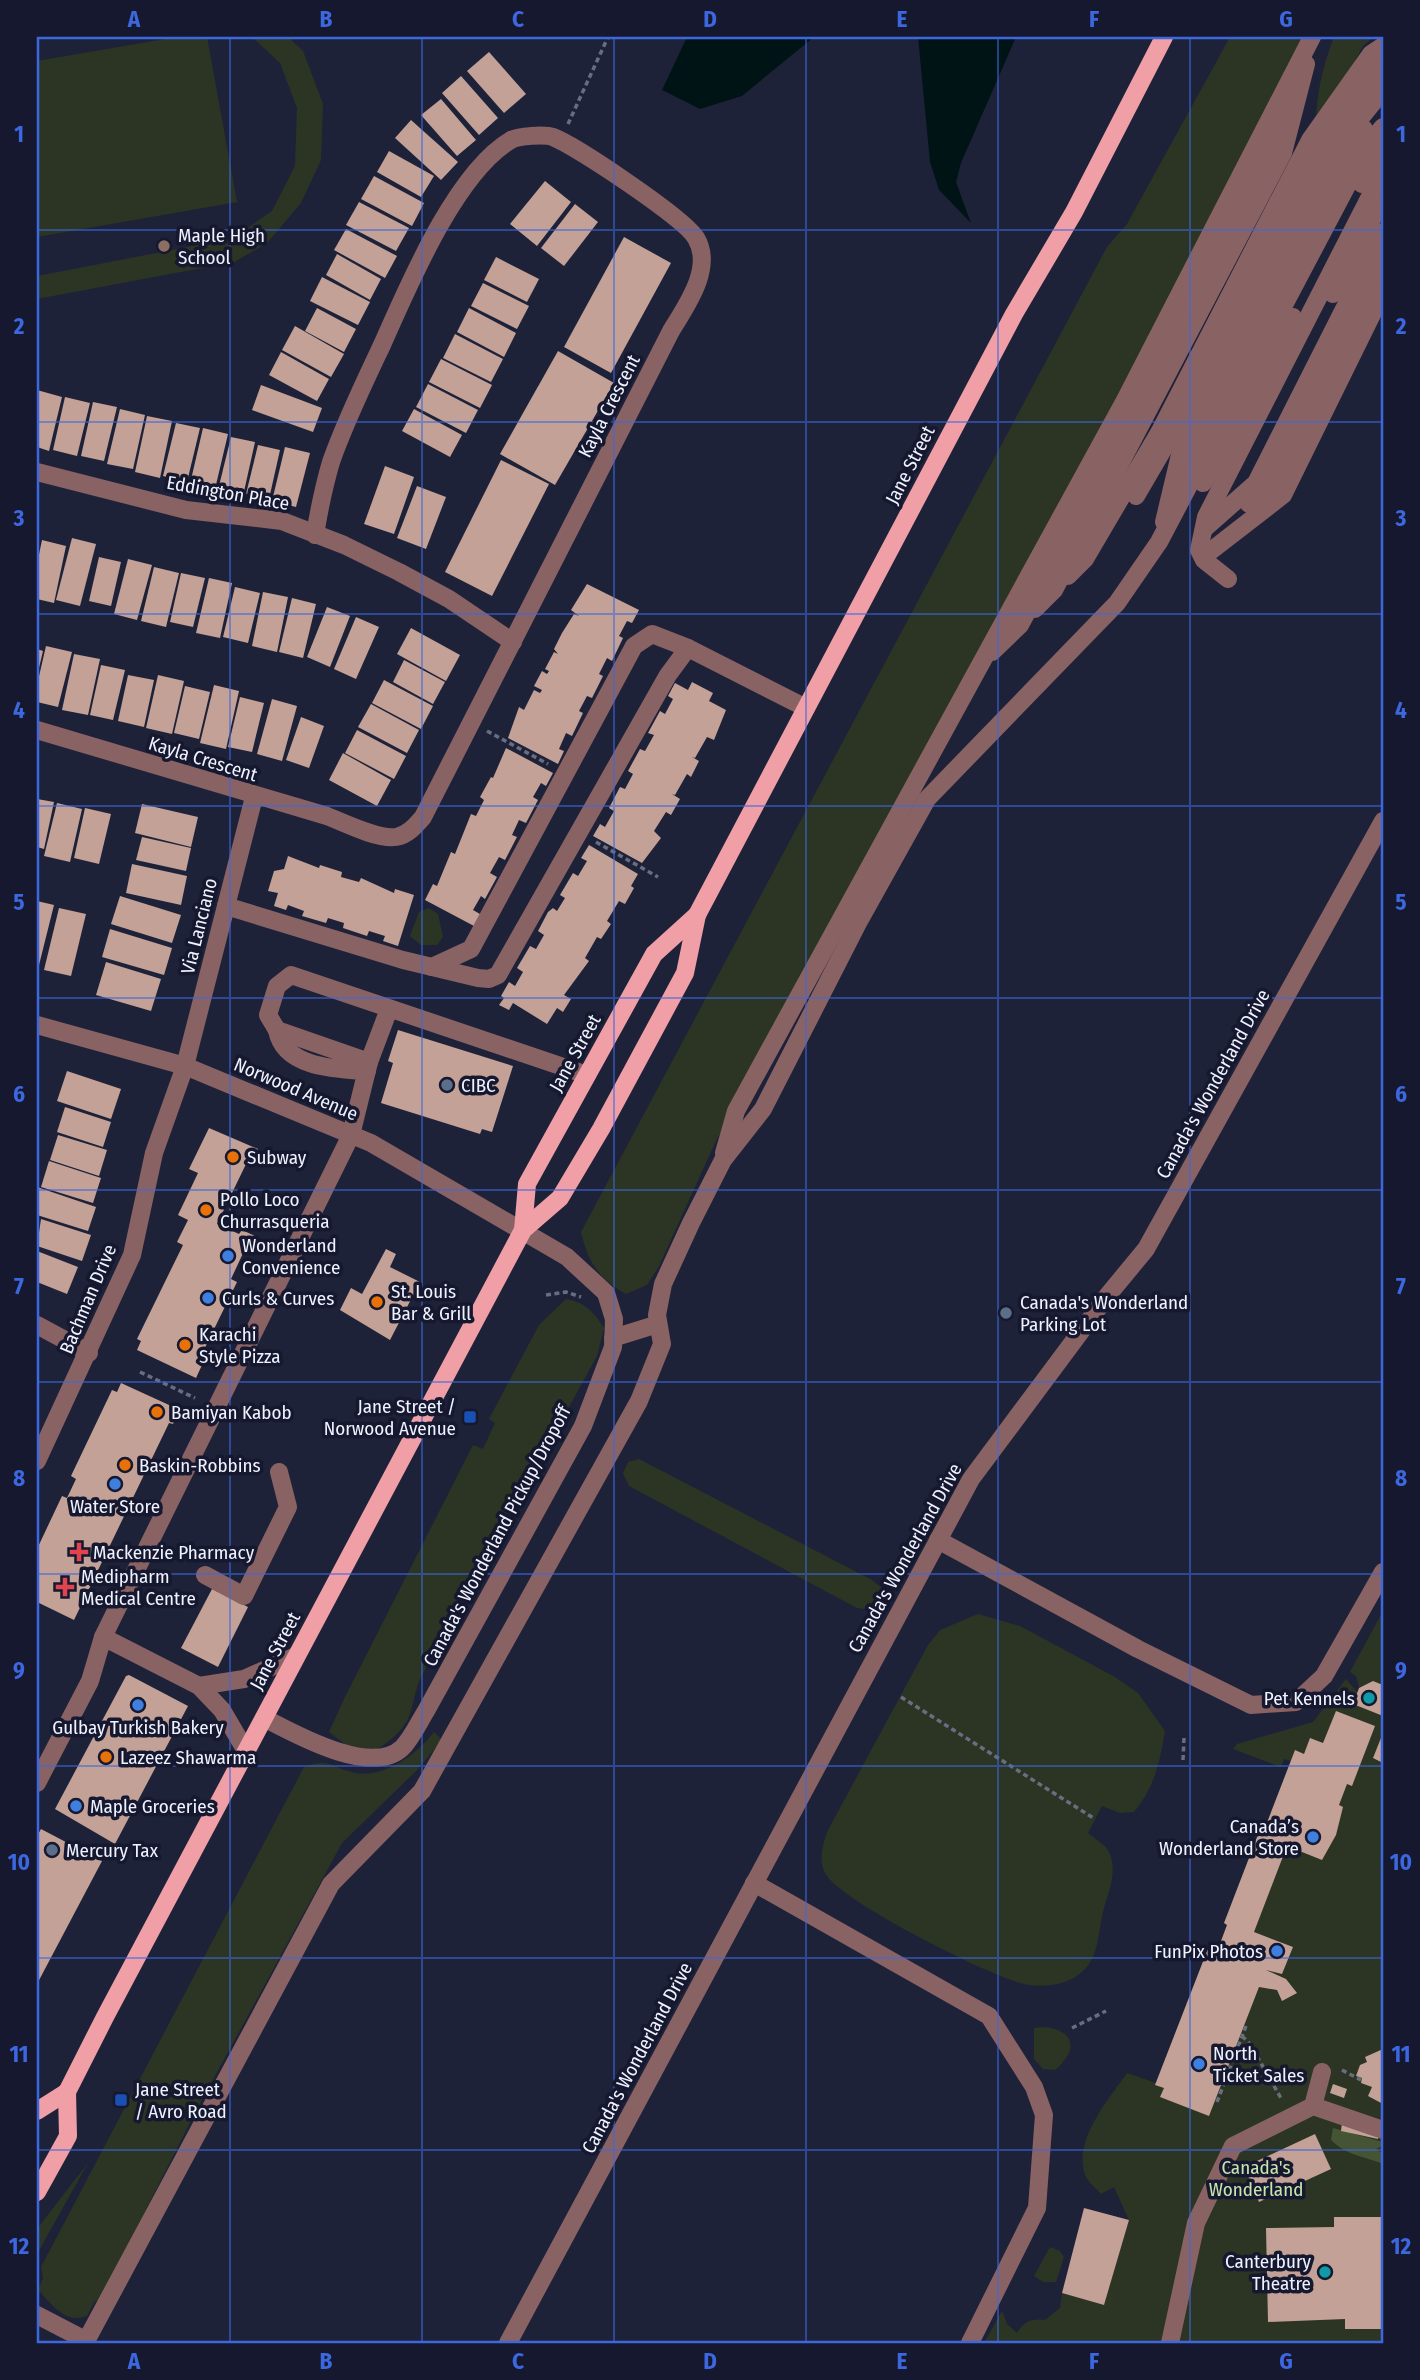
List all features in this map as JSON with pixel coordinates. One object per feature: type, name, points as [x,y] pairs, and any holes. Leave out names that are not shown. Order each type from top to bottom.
[{"type":"main road","name":"Jane Street","points":[[37,2111],[66,2092],[523,1230],[561,1198],[601,1129],[685,973],[697,915],[1014,314],[1074,212],[1164,37]]},
{"type":"main road","name":"Jane Street","points":[[523,1230],[527,1184],[587,1075],[654,954],[697,915]]},
{"type":"main road","points":[[37,2192],[68,2136],[66,2092]]},
{"type":"street","points":[[1054,590],[1283,153],[1312,37]]},
{"type":"street","points":[[1020,625],[1272,148],[1312,37]]},
{"type":"street","points":[[37,2315],[86,2342],[331,1884],[422,1791],[478,1695],[639,1401],[662,1344],[658,1324],[663,1284],[723,1160],[736,1111],[1124,402],[1312,37]]},
{"type":"street","points":[[1085,559],[1160,431],[1310,140],[1371,54],[1383,46]]},
{"type":"street","points":[[979,666],[1116,529],[1171,436],[1322,146],[1383,66]]},
{"type":"street","points":[[1159,542],[1183,442],[1333,152],[1383,90]]},
{"type":"street","points":[[1159,542],[1195,448],[1359,135],[1383,108]]},
{"type":"street","points":[[1159,542],[1208,455],[1370,142],[1383,127]]},
{"type":"street","name":"Kayla Crescent","points":[[37,730],[396,838],[411,831],[423,817],[695,290],[701,262],[696,238],[666,210],[551,136],[512,139],[482,167],[451,207],[427,248],[346,422],[331,463],[315,535]]},
{"type":"street","points":[[723,1160],[763,1110],[859,921],[927,799],[1117,603],[1219,460],[1383,147]]},
{"type":"street","points":[[1202,544],[1214,501],[1383,171]]},
{"type":"street","points":[[1214,501],[1239,474],[1383,198]]},
{"type":"street","points":[[1202,544],[1256,483],[1383,232]]},
{"type":"street","points":[[1202,544],[1268,488],[1383,260]]},
{"type":"street","points":[[1202,544],[1283,495],[1383,292]]},
{"type":"street","name":"Eddington Place","points":[[37,472],[186,510],[282,521],[344,545],[449,599],[513,642]]},
{"type":"street","points":[[1202,544],[1228,579]]},
{"type":"street","points":[[432,967],[471,949],[634,646],[652,634],[688,648],[806,708]]},
{"type":"street","points":[[226,906],[432,967],[478,978],[489,979],[498,975],[668,675],[688,648]]},
{"type":"street","name":"Via Lanciano","points":[[185,1066],[254,797]]},
{"type":"street","name":"Canada's Wonderland Drive","points":[[508,2343],[971,1479],[1100,1304],[1146,1249],[1383,821]]},
{"type":"street","points":[[368,1066],[277,1030],[268,1015],[276,986],[290,975],[587,1075]]},
{"type":"street","points":[[37,1783],[90,1681],[103,1637],[351,1135],[368,1066],[389,1009]]},
{"type":"street","name":"Norwood Avenue","points":[[37,1025],[185,1066],[351,1135],[523,1230]]},
{"type":"street","name":"Bachman Drive","points":[[37,1461],[132,1255],[154,1153],[185,1066]]},
{"type":"street","name":"Canada's Wonderland Pickup/Dropoff","points":[[264,1718],[323,1746],[374,1760],[401,1749],[426,1711],[583,1426],[613,1347],[614,1319],[606,1293],[571,1259],[523,1230]]},
{"type":"street","points":[[613,1338],[658,1324]]},
{"type":"street","points":[[37,1325],[89,1353]]},
{"type":"street","points":[[205,1576],[244,1597],[288,1507],[279,1472]]},
{"type":"street","points":[[938,1540],[1138,1649],[1251,1705],[1296,1702],[1324,1676],[1383,1572]]},
{"type":"street","points":[[103,1637],[199,1686],[222,1710],[246,1751]]},
{"type":"street","points":[[199,1686],[244,1679],[296,1656]]},
{"type":"street","points":[[754,1883],[989,2016],[1034,2087],[1044,2115],[1037,2208],[970,2343]]},
{"type":"street","points":[[1170,2343],[1196,2223],[1233,2146],[1313,2106],[1330,2069]]},
{"type":"street","points":[[1313,2106],[1383,2130]]},
{"type":"path","points":[[559,141],[608,37]]},
{"type":"path","points":[[471,722],[565,774]]},
{"type":"path","points":[[579,832],[658,877]]},
{"type":"path","points":[[546,1295],[566,1292],[589,1304]]},
{"type":"path","points":[[140,1372],[195,1398]]},
{"type":"path","points":[[901,1697],[1095,1819]]},
{"type":"path","points":[[1183,1760],[1184,1738]]},
{"type":"path","points":[[1072,2028],[1106,2011]]},
{"type":"path","points":[[1217,2102],[1246,2026]]},
{"type":"path","points":[[1242,2036],[1250,2044],[1276,2093],[1296,2115]]},
{"type":"path","points":[[1330,2069],[1361,2080]]},
{"type":"green space","points":[[177,37],[207,37],[237,202],[37,237],[37,61]]},
{"type":"green space","points":[[252,37],[288,37],[303,51],[323,104],[321,160],[301,203],[267,243],[234,262],[37,299],[37,276],[234,238],[272,211],[295,166],[297,108],[280,63]]},
{"type":"green space","points":[[1230,37],[1302,37],[1276,97],[1128,385],[715,1143],[659,1266],[647,1285],[626,1294],[596,1269],[581,1232],[1107,247],[1127,224]]},
{"type":"green space","points":[[1334,37],[1373,37],[1363,46],[1316,133],[1320,84]]},
{"type":"green space","points":[[429,908],[438,914],[443,937],[437,945],[421,945],[410,936],[419,912]]},
{"type":"green space","points":[[566,1299],[588,1309],[604,1328],[597,1356],[421,1677],[404,1726],[372,1753],[350,1748],[329,1732],[345,1697],[473,1445],[483,1449],[495,1423],[489,1419],[539,1325]]},
{"type":"green space","points":[[639,1459],[872,1580],[884,1590],[882,1602],[871,1610],[857,1608],[629,1486],[623,1473],[628,1462]]},
{"type":"green space","points":[[1383,1611],[1383,1685],[1373,1681],[1359,1688],[1356,1676],[1350,1672]]},
{"type":"green space","points":[[978,1614],[1020,1626],[1115,1677],[1138,1693],[1165,1731],[1155,1774],[1141,1803],[1134,1812],[1120,1813],[1102,1806],[1088,1833],[1108,1850],[1113,1865],[1112,1881],[1092,1959],[1077,1976],[1057,1984],[1028,1985],[1010,1980],[919,1937],[836,1886],[825,1873],[822,1863],[827,1832],[928,1645],[940,1630]]},
{"type":"green space","name":"Canada's Wonderland","points":[[1346,1679],[1358,1693],[1349,1701],[1383,1716],[1383,2343],[984,2343],[1002,2311],[1007,2324],[1017,2333],[1026,2323],[1045,2320],[1060,2308],[1062,2293],[1104,2305],[1129,2220],[1114,2187],[1101,2194],[1086,2177],[1083,2164],[1088,2136],[1102,2108],[1127,2073],[1156,2083],[1209,1946],[1218,1949],[1227,1925],[1224,1923],[1259,1832],[1263,1833],[1291,1761],[1284,1759],[1281,1767],[1233,1749],[1237,1744],[1313,1722]]},
{"type":"green space","points":[[434,1732],[442,1740],[417,1770],[342,1843],[197,2109],[100,2300],[94,2302],[87,2316],[72,2317],[60,2312],[38,2290],[43,2278],[41,2267],[304,1767],[325,1763],[355,1773],[378,1772],[410,1756]]},
{"type":"green space","points":[[1046,2027],[1064,2033],[1070,2043],[1067,2056],[1055,2070],[1043,2069],[1034,2059],[1034,2028]]},
{"type":"green space","points":[[1333,2128],[1383,2142],[1383,2146],[1376,2149],[1383,2154],[1383,2164],[1349,2153],[1337,2145],[1331,2140]]},
{"type":"green space","points":[[88,2163],[37,2254],[37,2231],[40,2225]]},
{"type":"green space","points":[[1050,2247],[1060,2251],[1064,2257],[1056,2282],[1043,2282],[1034,2276]]},
{"type":"shaded area","points":[[687,37],[814,37],[742,96],[700,109],[662,90]]},
{"type":"shaded area","points":[[918,37],[1016,37],[961,163],[956,182],[971,223],[939,190],[930,162]]},
{"type":"building","points":[[489,52],[526,94],[504,113],[467,71]]},
{"type":"building","points":[[461,76],[498,118],[479,135],[442,93]]},
{"type":"building","points":[[441,99],[476,140],[457,156],[421,115]]},
{"type":"building","points":[[411,120],[458,162],[441,180],[395,138]]},
{"type":"building","points":[[389,151],[434,176],[421,197],[377,172]]},
{"type":"building","points":[[374,176],[424,203],[412,226],[361,199]]},
{"type":"building","points":[[545,181],[571,202],[537,246],[510,224]]},
{"type":"building","points":[[359,202],[409,228],[396,251],[346,225]]},
{"type":"building","points":[[575,204],[598,222],[564,266],[541,248]]},
{"type":"building","points":[[346,229],[397,256],[385,278],[334,250]]},
{"type":"building","points":[[624,237],[671,263],[611,373],[564,347]]},
{"type":"building","points":[[337,254],[381,279],[370,300],[326,275]]},
{"type":"building","points":[[496,257],[539,279],[527,302],[484,280]]},
{"type":"building","points":[[322,277],[370,302],[358,325],[310,301]]},
{"type":"building","points":[[483,283],[529,306],[517,329],[471,306]]},
{"type":"building","points":[[317,308],[356,329],[344,352],[305,331]]},
{"type":"building","points":[[469,308],[516,333],[504,357],[457,332]]},
{"type":"building","points":[[295,326],[344,354],[331,377],[282,350]]},
{"type":"building","points":[[455,334],[503,359],[491,382],[443,358]]},
{"type":"building","points":[[558,351],[614,383],[555,485],[500,454]]},
{"type":"building","points":[[281,352],[329,379],[317,401],[269,375]]},
{"type":"building","points":[[441,359],[492,385],[480,408],[429,382]]},
{"type":"building","points":[[428,384],[478,410],[466,433],[416,407]]},
{"type":"building","points":[[261,385],[322,408],[313,432],[252,410]]},
{"type":"building","points":[[37,390],[62,397],[49,451],[37,447]]},
{"type":"building","points":[[65,397],[90,403],[77,456],[53,450]]},
{"type":"building","points":[[93,402],[117,407],[104,461],[81,456]]},
{"type":"building","points":[[120,409],[145,415],[133,469],[107,464]]},
{"type":"building","points":[[414,409],[462,435],[450,457],[402,431]]},
{"type":"building","points":[[147,416],[172,421],[160,478],[135,472]]},
{"type":"building","points":[[176,423],[200,428],[187,482],[163,476]]},
{"type":"building","points":[[203,428],[228,434],[215,489],[190,484]]},
{"type":"building","points":[[231,437],[255,442],[243,496],[218,490]]},
{"type":"building","points":[[258,445],[280,450],[269,499],[246,494]]},
{"type":"building","points":[[285,447],[310,453],[296,507],[272,501]]},
{"type":"building","points":[[501,460],[549,484],[492,596],[445,572]]},
{"type":"building","points":[[385,466],[414,477],[394,534],[364,524]]},
{"type":"building","points":[[417,486],[446,497],[426,549],[397,538]]},
{"type":"building","points":[[72,538],[96,544],[80,606],[56,600]]},
{"type":"building","points":[[42,540],[66,546],[54,603],[37,599],[37,564]]},
{"type":"building","points":[[99,557],[121,562],[111,606],[89,601]]},
{"type":"building","points":[[128,559],[152,565],[137,620],[114,614]]},
{"type":"building","points":[[154,567],[179,573],[166,627],[141,621]]},
{"type":"building","points":[[181,573],[205,578],[193,627],[170,622]]},
{"type":"building","points":[[209,578],[232,583],[220,638],[196,633]]},
{"type":"building","points":[[587,584],[639,610],[632,623],[627,621],[619,636],[623,638],[612,661],[607,658],[599,674],[603,676],[592,698],[587,696],[579,711],[583,713],[572,736],[566,733],[559,749],[564,751],[558,764],[508,738],[519,707],[524,710],[534,690],[540,693],[542,690],[534,686],[542,671],[547,674],[549,671],[545,669],[554,652],[558,654],[554,649],[574,614],[579,616],[571,610]]},
{"type":"building","points":[[235,587],[260,593],[248,643],[223,637]]},
{"type":"building","points":[[263,592],[288,597],[277,652],[252,646]]},
{"type":"building","points":[[292,598],[316,604],[303,658],[279,652]]},
{"type":"building","points":[[327,607],[350,616],[330,667],[307,657]]},
{"type":"building","points":[[356,617],[379,627],[356,679],[334,669]]},
{"type":"building","points":[[411,628],[460,655],[446,681],[397,654]]},
{"type":"building","points":[[46,646],[72,652],[58,707],[37,702],[37,685]]},
{"type":"building","points":[[37,649],[43,651],[38,672],[37,672]]},
{"type":"building","points":[[74,654],[100,659],[88,715],[62,710]]},
{"type":"building","points":[[404,660],[445,682],[433,704],[393,682]]},
{"type":"building","points":[[101,665],[125,670],[113,720],[90,715]]},
{"type":"building","points":[[128,675],[154,680],[144,727],[118,721]]},
{"type":"building","points":[[158,675],[184,681],[172,734],[146,728]]},
{"type":"building","points":[[384,680],[433,706],[421,729],[372,703]]},
{"type":"building","points":[[692,682],[713,693],[709,701],[726,710],[714,740],[707,737],[695,758],[692,757],[699,761],[691,777],[687,774],[675,795],[672,794],[680,799],[671,815],[666,812],[654,831],[661,838],[642,863],[593,836],[600,824],[605,827],[614,811],[609,808],[620,787],[625,789],[633,774],[628,771],[640,749],[645,751],[654,735],[648,733],[660,711],[665,714],[673,699],[668,696],[675,683],[688,690]]},
{"type":"building","points":[[214,685],[239,691],[226,749],[200,743]]},
{"type":"building","points":[[185,686],[210,692],[199,739],[174,733]]},
{"type":"building","points":[[240,697],[264,703],[252,752],[228,747]]},
{"type":"building","points":[[272,699],[297,706],[282,761],[257,754]]},
{"type":"building","points":[[371,704],[419,730],[407,753],[358,727]]},
{"type":"building","points":[[301,717],[324,726],[309,768],[286,760]]},
{"type":"building","points":[[357,730],[406,756],[394,779],[345,753]]},
{"type":"building","points":[[506,748],[553,773],[546,786],[541,783],[533,797],[538,800],[526,823],[519,820],[512,835],[517,837],[505,860],[499,857],[490,873],[497,877],[485,899],[481,896],[473,910],[480,914],[474,926],[425,900],[433,884],[437,886],[451,852],[455,854],[471,814],[476,816],[484,800],[480,797],[491,777],[493,778]]},
{"type":"building","points":[[343,753],[391,780],[377,806],[329,780]]},
{"type":"building","points":[[37,799],[54,802],[44,849],[37,847]]},
{"type":"building","points":[[57,803],[82,809],[70,862],[44,856]]},
{"type":"building","points":[[142,804],[198,817],[191,847],[135,833]]},
{"type":"building","points":[[85,808],[111,814],[99,864],[74,858]]},
{"type":"building","points":[[142,837],[191,848],[186,871],[136,860]]},
{"type":"building","points":[[589,845],[638,874],[625,904],[619,901],[607,921],[611,924],[601,939],[597,937],[585,958],[589,961],[564,995],[571,999],[563,1012],[557,1008],[547,1024],[513,1003],[509,1010],[499,1005],[504,998],[501,996],[509,982],[515,986],[523,972],[517,968],[530,946],[536,949],[544,935],[538,931],[548,912],[553,908],[557,911],[565,898],[560,895],[573,873],[578,876],[587,861],[581,858]]},
{"type":"building","points":[[288,856],[319,868],[320,865],[342,872],[341,877],[359,882],[361,878],[394,893],[395,889],[414,895],[398,946],[383,941],[385,936],[369,931],[367,936],[343,928],[344,923],[328,918],[326,923],[302,916],[304,911],[288,905],[286,910],[274,906],[278,893],[268,891],[274,871],[284,869]]},
{"type":"building","points":[[132,864],[187,876],[181,905],[126,893]]},
{"type":"building","points":[[120,896],[181,915],[172,943],[111,924]]},
{"type":"building","points":[[37,901],[54,905],[38,969],[37,969]]},
{"type":"building","points":[[59,908],[86,914],[71,976],[44,970]]},
{"type":"building","points":[[110,929],[172,948],[164,975],[102,957]]},
{"type":"building","points":[[106,962],[161,979],[151,1011],[96,995]]},
{"type":"building","name":"CIBC","points":[[398,1030],[513,1066],[492,1132],[482,1129],[480,1134],[381,1103],[393,1063],[388,1061]]},
{"type":"building","points":[[67,1071],[121,1089],[111,1119],[57,1101]]},
{"type":"building","points":[[65,1107],[111,1122],[103,1147],[57,1132]]},
{"type":"building","points":[[209,1128],[258,1149],[251,1163],[247,1162],[217,1224],[239,1234],[242,1230],[257,1237],[250,1251],[245,1249],[231,1279],[237,1282],[198,1362],[202,1365],[196,1378],[137,1350],[141,1341],[137,1339],[183,1245],[177,1242],[188,1220],[178,1215],[198,1173],[189,1169]]},
{"type":"building","points":[[58,1135],[107,1150],[99,1176],[50,1160]]},
{"type":"building","points":[[49,1161],[101,1178],[93,1203],[41,1187]]},
{"type":"building","points":[[37,1187],[96,1207],[88,1231],[37,1215]]},
{"type":"building","points":[[41,1219],[91,1235],[82,1261],[37,1246]]},
{"type":"building","name":"St. Louis Bar & Grill","points":[[386,1249],[396,1254],[390,1267],[420,1282],[390,1340],[340,1310],[351,1288],[362,1294]]},
{"type":"building","points":[[37,1251],[78,1267],[67,1294],[37,1282]]},
{"type":"building","points":[[121,1383],[180,1410],[173,1424],[169,1423],[74,1620],[37,1602],[37,1549],[62,1496],[67,1498],[76,1479],[71,1476],[112,1390],[117,1392]]},
{"type":"building","points":[[212,1589],[248,1607],[218,1667],[181,1648]]},
{"type":"building","points":[[129,1675],[188,1706],[115,1844],[55,1809],[126,1676]]},
{"type":"building","name":"Pet Kennels","points":[[1373,1681],[1383,1685],[1383,1716],[1353,1704],[1359,1688]]},
{"type":"building","points":[[1336,1711],[1375,1726],[1352,1786],[1347,1784],[1339,1805],[1343,1807],[1336,1835],[1322,1860],[1287,1846],[1254,1932],[1293,1947],[1282,1974],[1266,1970],[1286,1979],[1297,1993],[1282,2001],[1277,1990],[1259,1987],[1209,2116],[1160,2097],[1164,2088],[1155,2085],[1209,1946],[1218,1949],[1227,1925],[1224,1923],[1259,1832],[1263,1833],[1295,1750],[1304,1754],[1310,1738],[1323,1743]]},
{"type":"building","points":[[1383,1733],[1383,1763],[1373,1758]]},
{"type":"building","points":[[41,1829],[102,1861],[37,1984],[37,1836]]},
{"type":"building","points":[[1383,2049],[1383,2104],[1368,2096],[1372,2087],[1361,2083],[1362,2078],[1356,2076],[1360,2065],[1367,2062],[1365,2057]]},
{"type":"building","points":[[1333,2084],[1347,2089],[1344,2098],[1330,2093]]},
{"type":"building","points":[[1342,2123],[1380,2131],[1378,2139],[1341,2131]]},
{"type":"building","points":[[1315,2134],[1331,2169],[1259,2202],[1244,2167]]},
{"type":"building","points":[[1084,2208],[1129,2220],[1104,2305],[1062,2293]]},
{"type":"building","name":"Canterbury Theatre","points":[[1334,2217],[1383,2217],[1383,2329],[1345,2329],[1345,2319],[1268,2322],[1266,2228],[1334,2227]]},
{"type":"place","name":"Maple High School","points":[[164,246]]},
{"type":"place","name":"CIBC","points":[[447,1085]]},
{"type":"place","name":"Subway","points":[[233,1157]]},
{"type":"place","name":"Pollo Loco Churrasqueria","points":[[206,1210]]},
{"type":"place","name":"Wonderland Convenience","points":[[228,1256]]},
{"type":"place","name":"Curls & Curves","points":[[208,1298]]},
{"type":"place","name":"St. Louis Bar & Grill","points":[[377,1302]]},
{"type":"place","name":"Canada's Wonderland Parking Lot","points":[[1006,1313]]},
{"type":"place","name":"Karachi Style Pizza","points":[[185,1345]]},
{"type":"place","name":"Bamiyan Kabob","points":[[157,1412]]},
{"type":"place","name":"Jane Street / Norwood Avenue","points":[[470,1417]]},
{"type":"place","name":"Baskin-Robbins","points":[[125,1465]]},
{"type":"place","name":"Water Store","points":[[115,1484]]},
{"type":"place","name":"Mackenzie Pharmacy","points":[[79,1552]]},
{"type":"place","name":"Medipharm Medical Centre","points":[[65,1587]]},
{"type":"place","name":"Pet Kennels","points":[[1369,1698]]},
{"type":"place","name":"Gulbay Turkish Bakery","points":[[138,1705]]},
{"type":"place","name":"Lazeez Shawarma","points":[[106,1757]]},
{"type":"place","name":"Maple Groceries","points":[[76,1806]]},
{"type":"place","name":"Canada’s Wonderland Store","points":[[1313,1837]]},
{"type":"place","name":"Mercury Tax","points":[[52,1850]]},
{"type":"place","name":"FunPix Photos","points":[[1277,1951]]},
{"type":"place","name":"North Ticket Sales","points":[[1199,2064]]},
{"type":"place","name":"Jane Street / Avro Road","points":[[121,2100]]},
{"type":"place","name":"Canterbury Theatre","points":[[1325,2272]]}]
